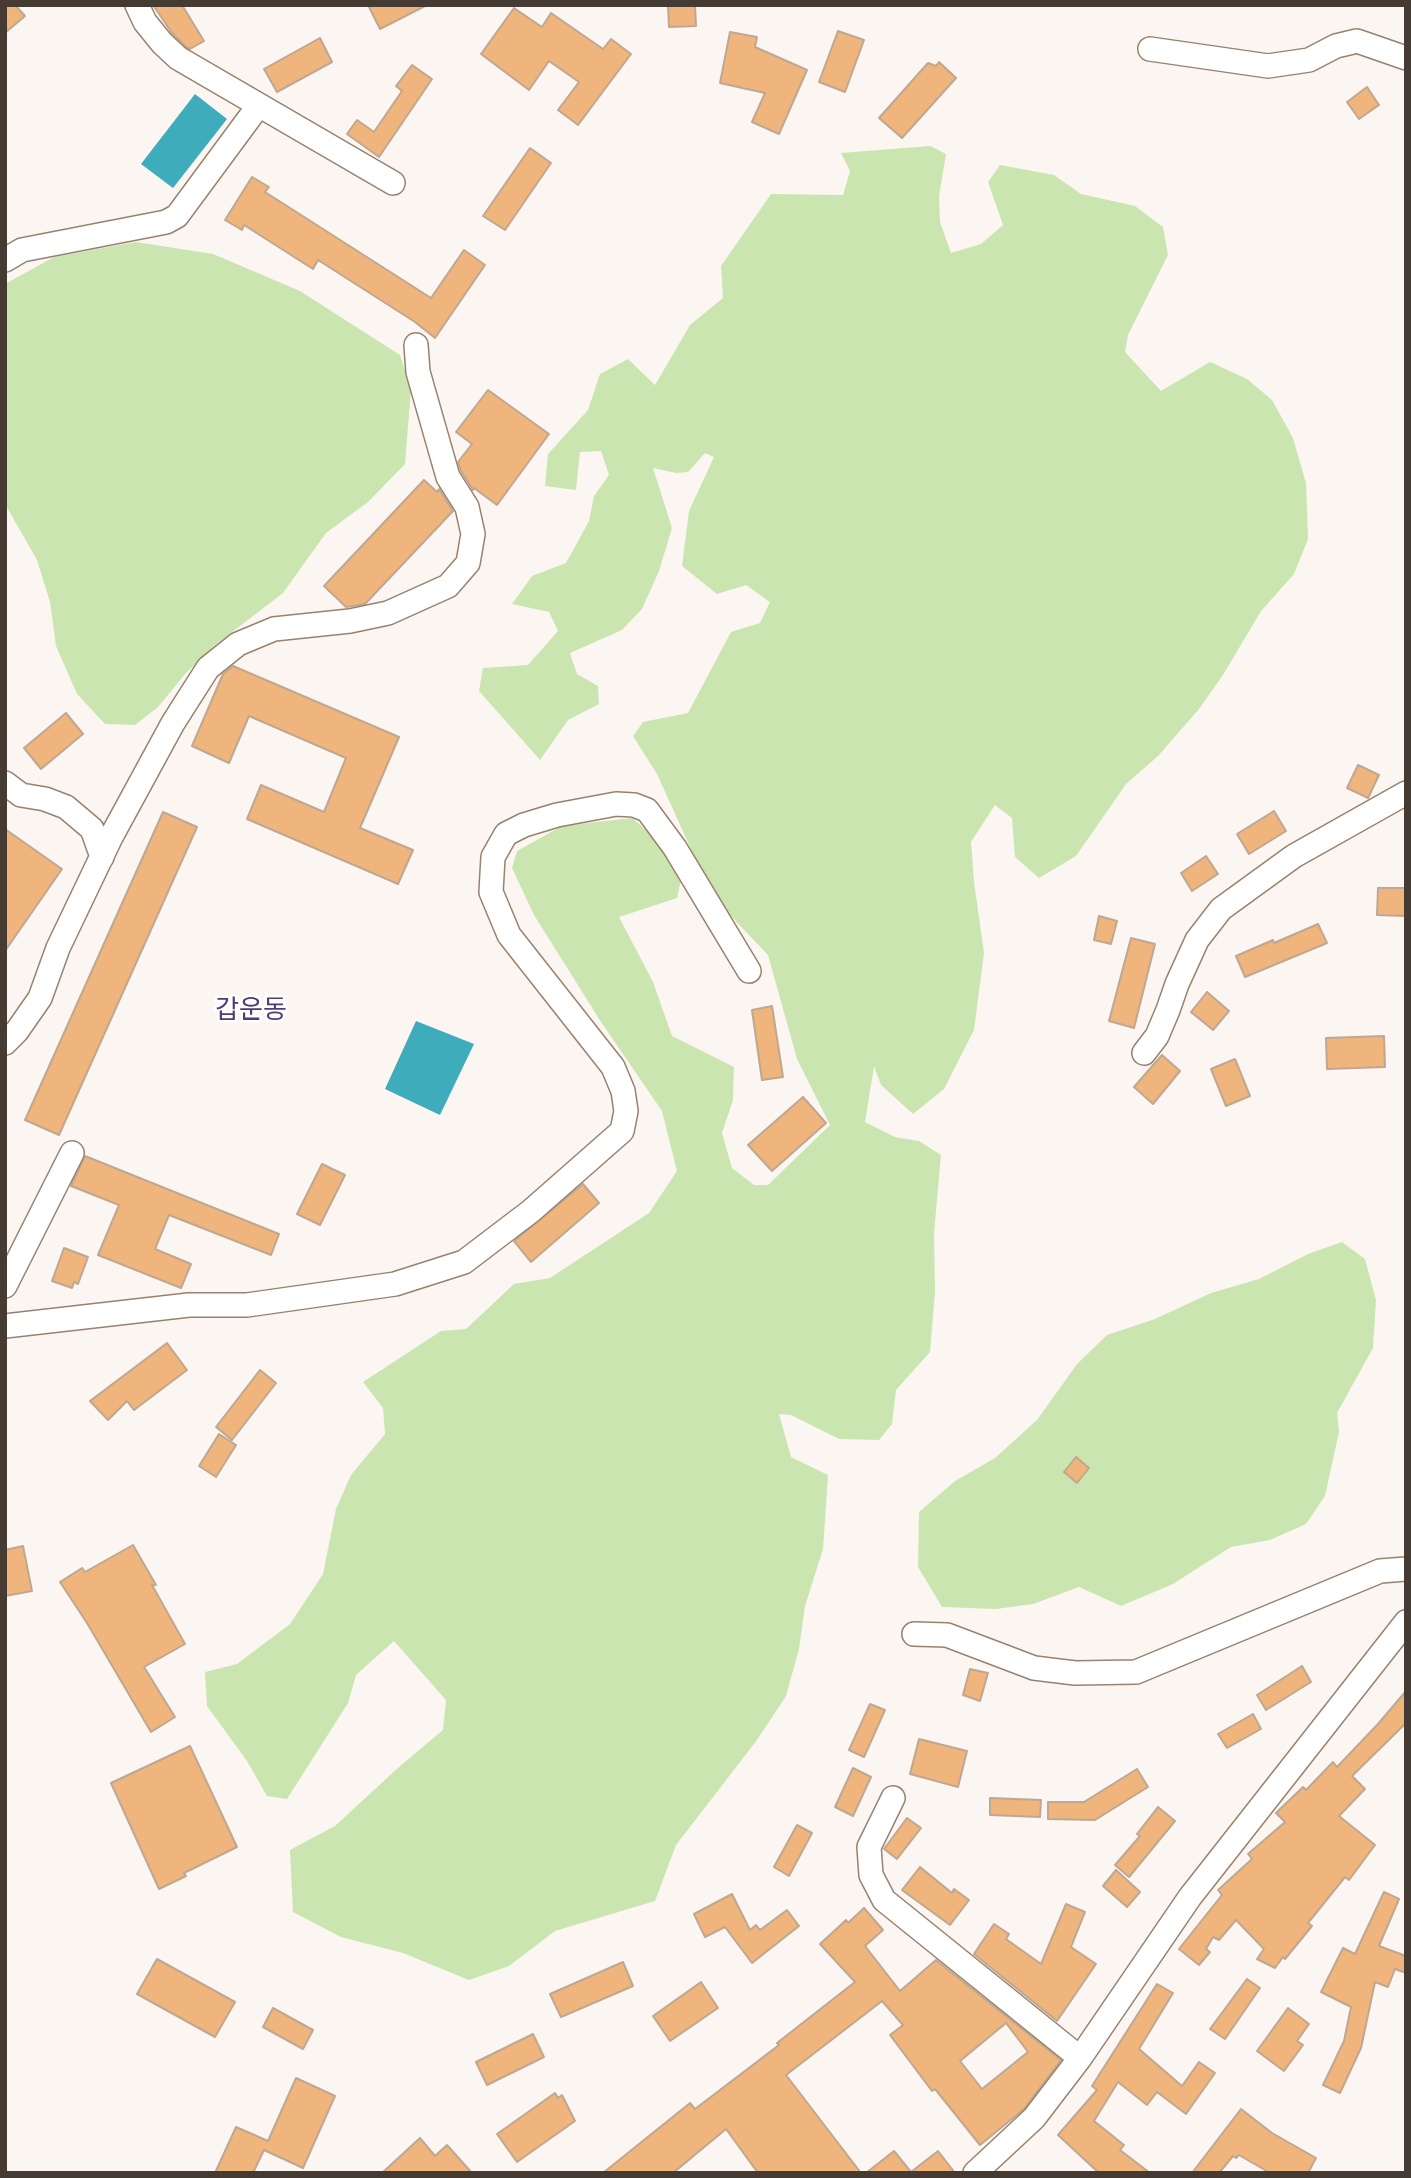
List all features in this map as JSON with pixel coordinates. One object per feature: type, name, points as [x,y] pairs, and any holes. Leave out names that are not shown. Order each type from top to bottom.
[{"type":"street","points":[[137,5],[145,22],[178,58],[393,183]]},
{"type":"street","points":[[1150,49],[1268,66],[1309,60],[1336,46],[1357,41],[1406,58]]},
{"type":"street","points":[[5,260],[22,250],[166,222],[177,216],[259,105]]},
{"type":"street","points":[[5,1043],[17,1031],[40,998],[58,948],[102,857],[173,723],[208,668],[238,644],[274,629],[350,621],[388,613],[448,586],[468,563],[473,534],[467,507],[448,477],[440,453],[418,372],[416,345]]},
{"type":"street","points":[[5,783],[20,795],[45,799],[66,807],[92,829],[102,857]]},
{"type":"street","points":[[1143,1053],[1157,1036],[1197,940],[1221,909],[1294,856],[1406,793]]},
{"type":"street","points":[[5,1326],[189,1305],[247,1305],[394,1283],[464,1262],[531,1211],[622,1131],[626,1111],[623,1091],[613,1067],[509,935],[491,892],[493,857],[506,834],[524,825],[557,815],[616,804],[634,805],[648,810],[675,848],[749,971]]},
{"type":"street","points":[[5,1286],[72,1153]]},
{"type":"street","points":[[914,1634],[947,1635],[1034,1668],[1075,1672],[1136,1672],[1380,1571],[1406,1569]]},
{"type":"street","points":[[975,2173],[1034,2119],[1080,2058],[1191,1897],[1406,1622]]},
{"type":"street","points":[[893,1798],[870,1847],[871,1875],[884,1900],[1080,2058]]},
{"type":"green space","points":[[930,146],[946,154],[939,196],[940,222],[951,253],[981,244],[1003,225],[988,182],[1000,165],[1054,175],[1081,194],[1135,206],[1163,227],[1168,255],[1128,335],[1125,352],[1161,391],[1210,362],[1247,379],[1272,400],[1293,438],[1306,483],[1308,539],[1294,574],[1261,611],[1223,675],[1199,709],[1158,756],[1126,784],[1076,856],[1039,878],[1015,857],[1012,818],[995,805],[971,842],[984,953],[974,1030],[944,1089],[913,1114],[881,1085],[874,1066],[865,1122],[895,1137],[919,1141],[941,1155],[934,1233],[935,1292],[930,1352],[896,1390],[892,1424],[879,1440],[839,1439],[791,1415],[779,1414],[791,1457],[828,1475],[823,1549],[805,1606],[799,1649],[786,1696],[757,1740],[676,1845],[655,1901],[555,1931],[509,1966],[469,1980],[403,1953],[341,1937],[293,1912],[290,1850],[335,1826],[443,1730],[446,1700],[394,1641],[356,1675],[348,1703],[287,1799],[267,1796],[247,1761],[207,1706],[205,1672],[237,1664],[290,1624],[323,1574],[336,1509],[351,1475],[385,1434],[383,1408],[363,1382],[441,1331],[466,1329],[514,1284],[550,1278],[649,1213],[677,1171],[662,1111],[601,1022],[534,915],[512,868],[517,851],[562,826],[632,818],[659,841],[682,875],[677,898],[619,917],[653,982],[672,1036],[734,1067],[733,1100],[722,1133],[732,1168],[754,1185],[768,1185],[830,1125],[797,1059],[768,955],[728,913],[695,858],[657,774],[633,736],[643,722],[688,713],[731,632],[760,623],[770,602],[746,585],[717,594],[682,566],[689,511],[714,457],[705,453],[688,472],[676,473],[653,468],[672,528],[659,571],[642,609],[622,630],[570,653],[577,674],[598,686],[599,704],[568,720],[540,760],[479,691],[483,668],[528,665],[558,631],[549,612],[512,604],[532,576],[566,563],[589,521],[594,496],[609,475],[601,451],[580,452],[576,490],[545,486],[548,454],[588,410],[600,374],[628,359],[655,385],[690,325],[723,298],[721,266],[771,194],[843,195],[850,171],[841,153]]},
{"type":"green space","points":[[136,242],[213,254],[300,291],[400,355],[411,389],[405,464],[368,502],[326,533],[283,593],[214,646],[186,673],[158,707],[135,725],[105,724],[77,694],[56,646],[50,602],[37,560],[5,504],[5,284],[54,257]]},
{"type":"green space","points":[[1342,1242],[1365,1259],[1376,1300],[1373,1348],[1337,1413],[1339,1432],[1325,1496],[1306,1524],[1270,1540],[1231,1547],[1173,1584],[1121,1606],[1079,1587],[1033,1604],[996,1609],[942,1607],[918,1567],[919,1512],[955,1481],[995,1458],[1037,1420],[1077,1364],[1107,1335],[1155,1319],[1211,1293],[1259,1279],[1308,1254]]},
{"type":"water","points":[[195,94],[227,119],[173,188],[141,164]]},
{"type":"water","points":[[416,1021],[474,1044],[440,1115],[385,1089]]},
{"type":"building","points":[[5,5],[15,5],[25,16],[5,33]]},
{"type":"building","points":[[153,5],[182,5],[204,41],[190,49],[186,47],[172,33]]},
{"type":"building","points":[[368,5],[427,5],[380,29]]},
{"type":"building","points":[[668,5],[695,5],[696,26],[669,27]]},
{"type":"building","points":[[514,8],[542,27],[551,13],[603,49],[611,39],[631,54],[578,125],[558,110],[579,82],[549,61],[529,90],[481,54]]},
{"type":"building","points":[[838,31],[864,40],[845,92],[819,82]]},
{"type":"building","points":[[730,32],[757,37],[755,47],[807,70],[779,134],[752,122],[765,93],[720,83]]},
{"type":"building","points":[[320,38],[332,62],[277,92],[264,69]]},
{"type":"building","points":[[939,62],[956,78],[902,138],[879,118],[928,63],[936,66]]},
{"type":"building","points":[[412,65],[432,79],[379,157],[347,134],[357,120],[374,132],[402,91],[396,86]]},
{"type":"building","points":[[1367,87],[1379,105],[1359,119],[1347,102]]},
{"type":"building","points":[[530,148],[551,163],[505,230],[483,216]]},
{"type":"building","points":[[252,177],[269,187],[265,192],[431,298],[464,250],[485,265],[435,338],[415,322],[318,260],[313,269],[244,225],[242,230],[225,220]]},
{"type":"building","points":[[488,390],[549,434],[497,505],[474,488],[473,490],[458,462],[472,444],[456,432]]},
{"type":"building","points":[[424,480],[437,492],[439,489],[453,511],[365,604],[346,607],[324,586]]},
{"type":"building","points":[[233,666],[399,737],[360,828],[413,850],[398,884],[247,819],[261,785],[324,812],[346,758],[249,716],[229,763],[192,746],[223,674]]},
{"type":"building","points":[[66,713],[83,734],[41,769],[24,748]]},
{"type":"building","points":[[1358,765],[1379,775],[1368,798],[1347,788]]},
{"type":"building","points":[[1274,811],[1286,831],[1249,854],[1237,834]]},
{"type":"building","points":[[163,812],[197,827],[59,1135],[25,1120]]},
{"type":"building","points":[[5,829],[62,869],[5,951]]},
{"type":"building","points":[[1206,856],[1218,874],[1192,891],[1181,873]]},
{"type":"building","points":[[1378,888],[1405,888],[1405,916],[1377,915]]},
{"type":"building","points":[[1099,916],[1117,921],[1111,944],[1094,940]]},
{"type":"building","points":[[1318,924],[1327,943],[1245,977],[1236,956]]},
{"type":"building","points":[[1131,938],[1155,944],[1134,1028],[1109,1021]]},
{"type":"building","points":[[1207,992],[1229,1011],[1213,1030],[1191,1012]]},
{"type":"building","points":[[772,1006],[783,1077],[762,1080],[752,1010]]},
{"type":"building","points":[[1384,1036],[1385,1067],[1327,1069],[1326,1038]]},
{"type":"building","points":[[1162,1055],[1180,1071],[1153,1104],[1134,1087]]},
{"type":"building","points":[[1235,1059],[1250,1096],[1226,1106],[1211,1069]]},
{"type":"building","points":[[803,1097],[826,1123],[772,1171],[748,1145]]},
{"type":"building","points":[[85,1156],[279,1234],[271,1255],[169,1215],[155,1249],[191,1264],[181,1288],[98,1255],[119,1205],[71,1186]]},
{"type":"building","points":[[322,1164],[345,1175],[320,1225],[297,1214]]},
{"type":"building","points":[[583,1184],[599,1203],[531,1262],[514,1241]]},
{"type":"building","points":[[64,1248],[88,1257],[78,1284],[74,1282],[72,1288],[52,1281]]},
{"type":"building","points":[[167,1343],[187,1370],[134,1410],[127,1401],[108,1420],[90,1401]]},
{"type":"building","points":[[260,1370],[276,1383],[232,1440],[216,1427]]},
{"type":"building","points":[[219,1434],[236,1445],[216,1477],[199,1466]]},
{"type":"building","points":[[1076,1457],[1089,1468],[1077,1483],[1064,1472]]},
{"type":"building","points":[[133,1545],[185,1644],[144,1667],[175,1717],[151,1732],[60,1582],[82,1568],[85,1572]]},
{"type":"building","points":[[23,1546],[32,1591],[5,1596],[5,1550]]},
{"type":"building","points":[[1302,1666],[1311,1682],[1266,1710],[1257,1695]]},
{"type":"building","points":[[970,1669],[988,1673],[980,1701],[963,1695]]},
{"type":"building","points":[[1406,1691],[1406,1723],[1352,1776],[1365,1789],[1339,1816],[1375,1845],[1349,1880],[1345,1877],[1308,1923],[1312,1926],[1285,1959],[1283,1957],[1275,1968],[1257,1959],[1264,1949],[1236,1920],[1219,1940],[1213,1937],[1206,1949],[1210,1952],[1199,1965],[1179,1949],[1222,1895],[1218,1890],[1252,1859],[1248,1854],[1285,1822],[1276,1813],[1303,1787],[1306,1790],[1333,1762],[1337,1767]]},
{"type":"building","points":[[870,1704],[885,1710],[864,1757],[849,1750]]},
{"type":"building","points":[[1253,1714],[1261,1729],[1227,1748],[1218,1734]]},
{"type":"building","points":[[919,1739],[967,1751],[958,1787],[910,1774]]},
{"type":"building","points":[[190,1746],[237,1847],[184,1873],[186,1876],[159,1889],[111,1783]]},
{"type":"building","points":[[853,1768],[871,1777],[853,1816],[835,1807]]},
{"type":"building","points":[[1137,1769],[1148,1787],[1095,1820],[1048,1819],[1048,1802],[1084,1802]]},
{"type":"building","points":[[990,1798],[1041,1800],[1040,1817],[990,1815]]},
{"type":"building","points":[[1158,1807],[1175,1821],[1129,1877],[1115,1865],[1140,1836],[1137,1834]]},
{"type":"building","points":[[907,1818],[921,1828],[897,1859],[884,1849]]},
{"type":"building","points":[[797,1825],[812,1833],[789,1876],[774,1867]]},
{"type":"building","points":[[920,1867],[952,1893],[954,1889],[969,1900],[950,1925],[902,1890]]},
{"type":"building","points":[[1116,1870],[1140,1892],[1127,1907],[1103,1886]]},
{"type":"building","points":[[1384,1892],[1399,1899],[1379,1946],[1406,1956],[1406,1973],[1395,1969],[1388,1987],[1375,1982],[1361,2048],[1340,2093],[1323,2085],[1344,2041],[1351,2007],[1321,1992],[1343,1948],[1355,1954]]},
{"type":"building","points":[[732,1894],[750,1930],[756,1925],[760,1930],[787,1910],[799,1926],[752,1963],[725,1927],[705,1937],[694,1914]]},
{"type":"building","points":[[1066,1904],[1085,1912],[1071,1947],[1096,1964],[1057,2021],[974,1954],[994,1924],[1009,1934],[1006,1939],[1041,1964]]},
{"type":"building","points":[[864,1908],[883,1930],[865,1946],[900,1991],[936,1960],[1061,2060],[1024,2109],[980,2145],[935,2089],[932,2091],[890,2035],[903,2025],[882,2001],[786,2075],[861,2173],[758,2173],[726,2129],[673,2173],[603,2173],[690,2103],[695,2109],[855,1982],[820,1944],[846,1920],[848,1923]],"holes":[[[1006,2023],[1028,2052],[982,2089],[960,2061]]]},
{"type":"building","points":[[157,1959],[235,2002],[215,2037],[137,1994]]},
{"type":"building","points":[[623,1962],[633,1986],[561,2017],[550,1994]]},
{"type":"building","points":[[1247,1979],[1260,1988],[1225,2039],[1210,2029]]},
{"type":"building","points":[[701,1982],[718,2008],[670,2041],[653,2016]]},
{"type":"building","points":[[1157,1984],[1173,1993],[1139,2049],[1182,2086],[1199,2062],[1215,2073],[1186,2114],[1157,2092],[1147,2105],[1118,2082],[1094,2121],[1124,2145],[1120,2150],[1150,2173],[1099,2173],[1058,2135],[1097,2090],[1092,2086]]},
{"type":"building","points":[[273,2008],[313,2030],[303,2049],[263,2027]]},
{"type":"building","points":[[1288,2008],[1309,2024],[1297,2041],[1303,2045],[1284,2071],[1257,2051]]},
{"type":"building","points":[[533,2034],[544,2057],[487,2085],[476,2062]]},
{"type":"building","points":[[296,2078],[335,2096],[303,2168],[264,2150],[253,2173],[215,2173],[236,2127],[268,2141]]},
{"type":"building","points":[[555,2093],[558,2098],[562,2095],[575,2121],[517,2162],[497,2134]]},
{"type":"building","points":[[1241,2109],[1272,2133],[1316,2158],[1308,2173],[1270,2173],[1239,2155],[1236,2158],[1233,2156],[1219,2173],[1192,2173]]},
{"type":"building","points":[[420,2138],[435,2156],[447,2145],[472,2173],[382,2173]]},
{"type":"building","points":[[894,2151],[911,2172],[938,2151],[955,2173],[866,2173]]},
{"type":"district","name":"갑운동","points":[[251,1010]]}]
